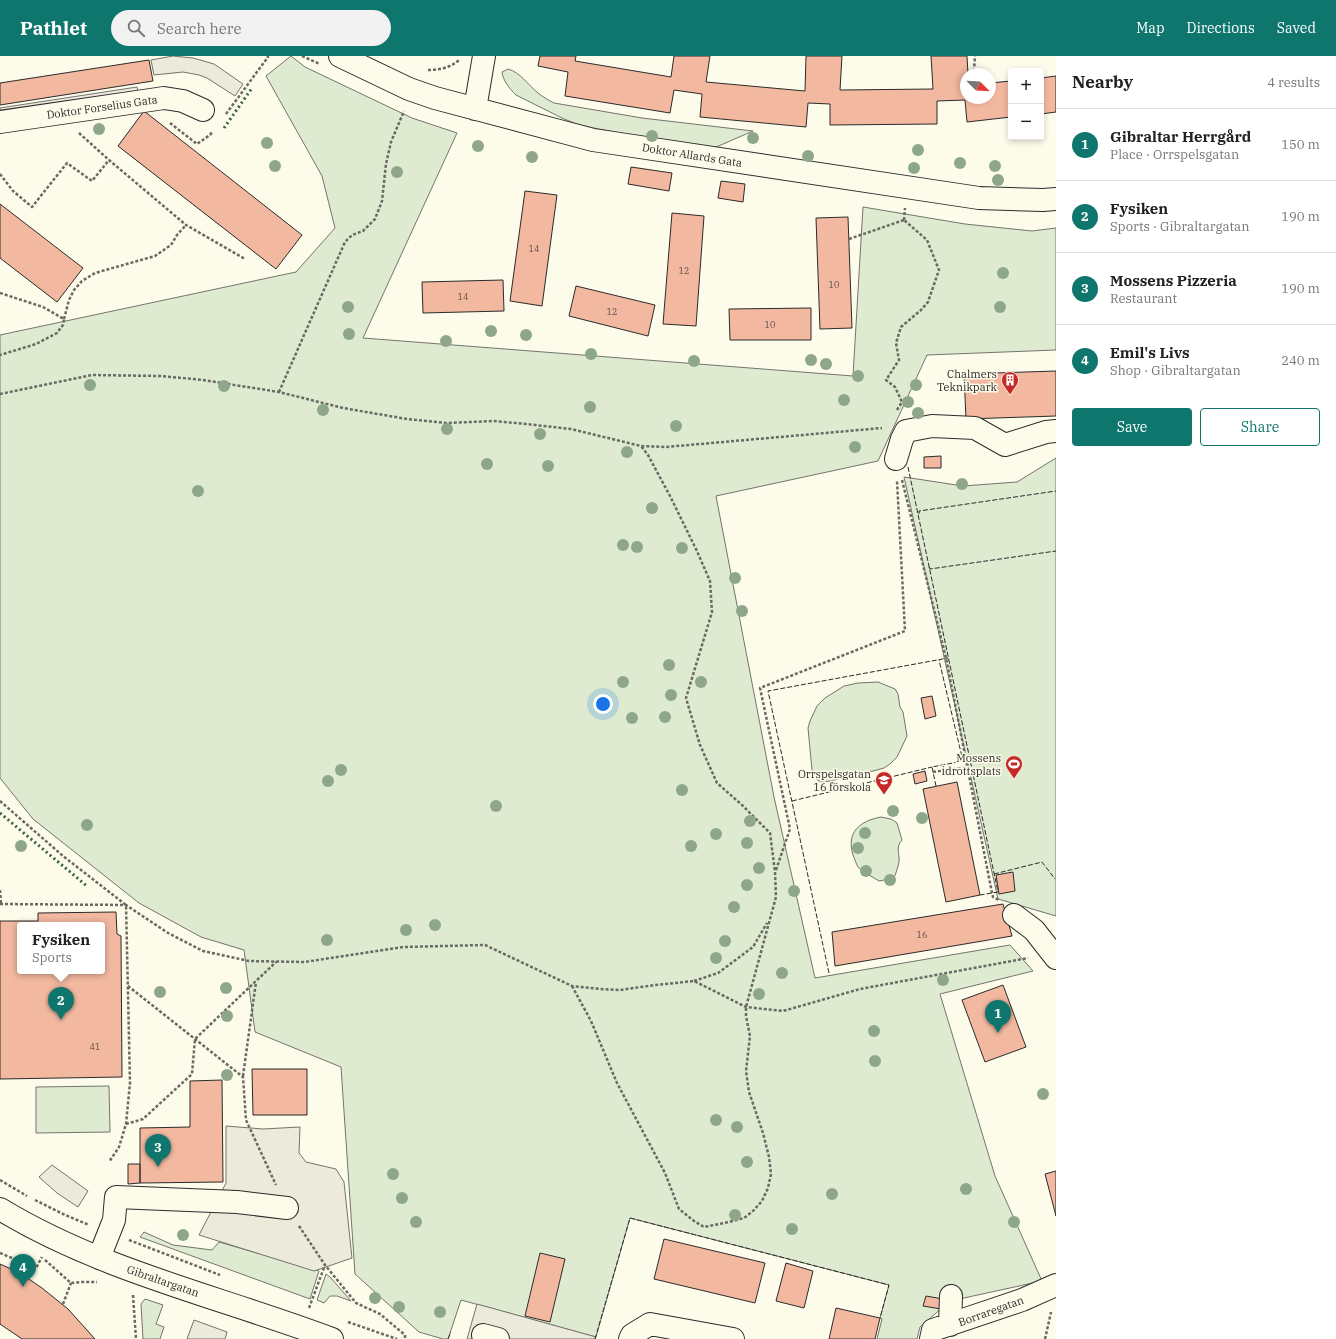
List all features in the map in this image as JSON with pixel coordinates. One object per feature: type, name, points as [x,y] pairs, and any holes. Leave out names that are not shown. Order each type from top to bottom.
[{"type":"street","name":"Doktor Allards Gata","points":[[340,56],[409,89],[435,98],[593,140],[979,198],[1056,199]]},
{"type":"street","points":[[475,108],[484,56]]},
{"type":"street","name":"Doktor Forselius Gata","points":[[0,122],[164,98],[183,101],[203,110]]},
{"type":"street","points":[[896,459],[902,439],[909,431],[932,426],[975,428],[1005,445],[1046,432],[1056,431]]},
{"type":"street","points":[[1014,915],[1034,930],[1054,955]]},
{"type":"street","points":[[99,1258],[114,1220],[116,1197],[237,1202],[287,1208]]},
{"type":"street","name":"Gibraltargatan","points":[[0,1209],[36,1229],[99,1258],[332,1339]]},
{"type":"street","name":"Borraregatan","points":[[931,1339],[933,1330],[1022,1300],[1054,1295]]},
{"type":"street","points":[[950,1325],[951,1296]]},
{"type":"street","points":[[630,1339],[632,1335],[650,1324],[733,1339]]},
{"type":"path","points":[[253,78],[268,57],[267,56]]},
{"type":"path","points":[[426,70],[439,70],[456,63],[463,56]]},
{"type":"path","points":[[974,68],[975,56]]},
{"type":"path","points":[[279,392],[345,242],[352,235],[366,229],[375,219],[382,201],[386,164],[391,142],[405,108]]},
{"type":"path","points":[[74,128],[109,160],[186,225],[245,259]]},
{"type":"path","points":[[0,174],[12,191],[32,207],[67,163],[92,181],[109,160]]},
{"type":"path","points":[[849,239],[904,220],[926,240],[939,270],[928,302],[901,327],[896,343],[899,360],[886,380],[895,387],[902,402],[896,412],[909,431]]},
{"type":"path","points":[[0,355],[36,344],[57,333],[63,324],[69,300],[74,290],[82,281],[95,273],[155,256],[171,245],[186,225]]},
{"type":"path","points":[[0,294],[43,307],[64,319]]},
{"type":"path","points":[[0,394],[92,375],[161,376],[203,380],[279,392],[343,408],[407,419],[447,423],[494,421],[570,429],[641,446],[666,447],[885,428],[909,431]]},
{"type":"path","points":[[572,986],[591,1021],[617,1083],[665,1173],[679,1209],[704,1227],[744,1218],[762,1201],[772,1174],[763,1133],[749,1092],[746,1071],[750,1036],[746,1016],[746,1007],[776,897],[775,872],[770,833],[717,783],[700,745],[686,698],[712,612],[710,581],[670,496],[648,454],[641,446]]},
{"type":"path","points":[[775,872],[790,829],[760,688],[905,631],[896,459]]},
{"type":"path","points":[[896,459],[946,658],[993,897],[1004,904],[1014,915]]},
{"type":"path","points":[[933,772],[968,767]]},
{"type":"path","points":[[0,801],[63,856],[126,905],[168,933],[203,951],[249,961],[305,962],[403,947],[485,945],[572,986],[600,990],[620,990],[694,981],[718,973],[754,947],[769,919]]},
{"type":"path","points":[[0,890],[1,904],[126,905]]},
{"type":"path","points":[[109,1162],[119,1147],[126,1124],[130,1083],[126,905]]},
{"type":"path","points":[[694,981],[746,1007],[783,1011],[860,990],[1054,955]]},
{"type":"path","points":[[126,1124],[143,1119],[192,1074],[195,1039],[276,961]]},
{"type":"path","points":[[256,981],[243,1076],[246,1120],[287,1208],[325,1265],[356,1303],[380,1314],[405,1334],[405,1339]]},
{"type":"path","points":[[128,986],[243,1076]]},
{"type":"path","points":[[0,1180],[36,1201],[109,1234],[221,1275]]},
{"type":"path","points":[[0,1254],[36,1268],[42,1257]]},
{"type":"path","points":[[316,1311],[309,1308],[325,1265]]},
{"type":"path","points":[[63,1304],[71,1284]]},
{"type":"path","points":[[132,1290],[136,1339]]},
{"type":"path","points":[[1045,1339],[1054,1295]]},
{"type":"path","points":[[346,1321],[397,1339]]},
{"type":"green space","points":[[291,56],[305,67],[412,118],[457,133],[363,338],[853,376],[863,207],[965,224],[1032,231],[1056,228],[1056,350],[927,355],[878,461],[716,496],[774,797],[815,978],[1010,945],[1033,971],[940,994],[995,1176],[1042,1281],[950,1301],[920,1327],[917,1339],[877,1339],[882,1319],[880,1318],[889,1285],[630,1218],[596,1337],[461,1300],[448,1339],[419,1332],[355,1274],[341,1067],[255,1032],[244,950],[201,937],[139,903],[33,819],[0,778],[0,335],[296,272],[335,228],[322,176],[266,76]]},
{"type":"green space","points":[[508,69],[516,73],[538,93],[554,103],[642,118],[753,131],[714,148],[637,136],[577,124],[516,95],[504,79],[502,72]]},
{"type":"green space","name":"Mossens idrottsplats","points":[[1056,458],[1056,916],[998,899],[904,477],[963,486],[1017,482]]},
{"type":"green space","points":[[878,682],[895,689],[903,712],[907,736],[897,757],[884,768],[873,771],[857,773],[831,781],[821,782],[816,779],[812,770],[808,728],[817,706],[825,698],[844,686],[858,683]]},
{"type":"green space","points":[[881,817],[891,819],[897,823],[902,840],[899,845],[899,862],[894,878],[879,881],[858,867],[853,855],[851,840],[856,829],[861,825],[867,821]]},
{"type":"green space","points":[[109,1086],[110,1132],[36,1133],[36,1087]]},
{"type":"green space","points":[[144,1232],[173,1245],[212,1250],[219,1242],[319,1271],[310,1299],[140,1237]]},
{"type":"green space","points":[[326,1274],[351,1301],[337,1296],[330,1296],[324,1303],[317,1300]]},
{"type":"green space","points":[[145,1299],[163,1305],[156,1324],[164,1327],[160,1339],[143,1339],[141,1304]]},
{"type":"shaded area","points":[[173,56],[193,58],[214,64],[243,84],[235,96],[207,78],[199,75],[183,72],[154,75],[151,60]]},
{"type":"shaded area","points":[[137,87],[138,92],[0,113],[0,108]]},
{"type":"shaded area","points":[[226,1126],[263,1129],[300,1127],[299,1153],[306,1162],[336,1169],[344,1182],[352,1258],[314,1271],[199,1235],[226,1183]]},
{"type":"shaded area","points":[[52,1165],[88,1191],[78,1207],[57,1193],[39,1177]]},
{"type":"shaded area","points":[[477,1304],[596,1337],[595,1339],[467,1339]]},
{"type":"shaded area","points":[[194,1320],[227,1332],[225,1339],[187,1339]]},
{"type":"building","points":[[540,56],[576,56],[575,61],[671,77],[674,56],[710,56],[706,82],[805,91],[806,56],[842,56],[840,90],[933,89],[931,56],[967,56],[968,68],[960,68],[960,100],[937,101],[937,124],[830,125],[830,104],[808,103],[806,127],[700,117],[702,94],[674,90],[670,113],[565,96],[568,72],[538,66]]},
{"type":"building","points":[[149,60],[153,81],[0,105],[0,83]]},
{"type":"building","points":[[1056,76],[1056,112],[1044,114],[1044,78]]},
{"type":"building","points":[[1008,81],[1008,117],[967,122],[965,104],[996,104],[996,82]]},
{"type":"building","points":[[144,111],[302,235],[276,269],[118,146]]},
{"type":"building","points":[[631,167],[672,173],[669,191],[628,184]]},
{"type":"building","points":[[721,181],[745,184],[743,202],[718,198]]},
{"type":"building","points":[[525,191],[557,195],[542,306],[510,301]]},
{"type":"building","points":[[0,204],[83,268],[57,302],[0,258]]},
{"type":"building","points":[[672,213],[704,216],[696,326],[663,324]]},
{"type":"building","points":[[848,217],[852,328],[820,329],[816,218]]},
{"type":"building","points":[[503,280],[504,311],[423,313],[422,282]]},
{"type":"building","points":[[576,286],[655,305],[648,336],[569,316]]},
{"type":"building","points":[[811,308],[811,340],[730,340],[729,309]]},
{"type":"building","name":"Chalmers Teknikpark","points":[[1056,371],[1056,416],[966,419],[964,374]]},
{"type":"building","points":[[941,456],[941,468],[924,468],[924,457]]},
{"type":"building","points":[[932,696],[936,716],[925,719],[921,698]]},
{"type":"building","points":[[925,771],[927,781],[915,784],[913,774]]},
{"type":"building","points":[[957,782],[980,895],[946,902],[923,789]]},
{"type":"building","points":[[1013,872],[1015,891],[999,894],[996,875]]},
{"type":"building","points":[[1003,904],[1012,936],[835,966],[832,932]]},
{"type":"building","points":[[116,912],[117,934],[121,936],[122,1077],[0,1079],[0,921],[38,921],[38,913]]},
{"type":"building","points":[[1003,985],[1026,1047],[985,1062],[962,1000]]},
{"type":"building","points":[[252,1069],[307,1069],[307,1115],[253,1115]]},
{"type":"building","points":[[222,1080],[223,1182],[140,1183],[140,1128],[190,1127],[190,1081]]},
{"type":"building","points":[[128,1164],[140,1164],[140,1183],[128,1184]]},
{"type":"building","points":[[1056,1171],[1056,1216],[1045,1174]]},
{"type":"building","points":[[664,1239],[765,1263],[755,1303],[654,1279]]},
{"type":"building","points":[[540,1253],[565,1259],[550,1322],[525,1316]]},
{"type":"building","points":[[786,1263],[813,1271],[804,1308],[776,1301]]},
{"type":"building","points":[[0,1264],[20,1273],[42,1288],[68,1309],[95,1339],[22,1339],[0,1324]]},
{"type":"building","points":[[926,1296],[943,1299],[941,1309],[923,1306]]},
{"type":"building","points":[[836,1308],[880,1318],[875,1339],[829,1339]]},
{"type":"hedge","points":[[224,128],[252,88]]},
{"type":"hedge","points":[[0,813],[88,887]]},
{"type":"fence","points":[[908,467],[998,892],[980,895]]},
{"type":"fence","points":[[919,514],[919,511],[1056,491]]},
{"type":"fence","points":[[929,567],[930,569],[1056,551]]},
{"type":"fence","points":[[829,973],[768,691],[948,658]]},
{"type":"fence","points":[[936,786],[932,767],[963,761],[939,660]]},
{"type":"fence","points":[[792,801],[932,767]]},
{"type":"fence","points":[[994,874],[1042,862],[1055,879]]},
{"type":"fence","points":[[595,1339],[630,1218],[889,1285],[880,1318]]},
{"type":"fence","points":[[448,1339],[451,1332]]},
{"type":"place","name":"Chalmers Teknikpark","points":[[1010,395]]},
{"type":"place","name":"Mossens idrottsplats","points":[[1014,779]]},
{"type":"place","name":"Orrspelsgatan 16 förskola","points":[[884,795]]},
{"type":"place","name":"Fysiken","points":[[61,1020]]},
{"type":"place","name":"Gibraltar Herrgård","points":[[998,1033]]},
{"type":"place","name":"Mossens Pizzeria","points":[[158,1167]]},
{"type":"place","name":"Emil's Livs","points":[[23,1287]]}]
